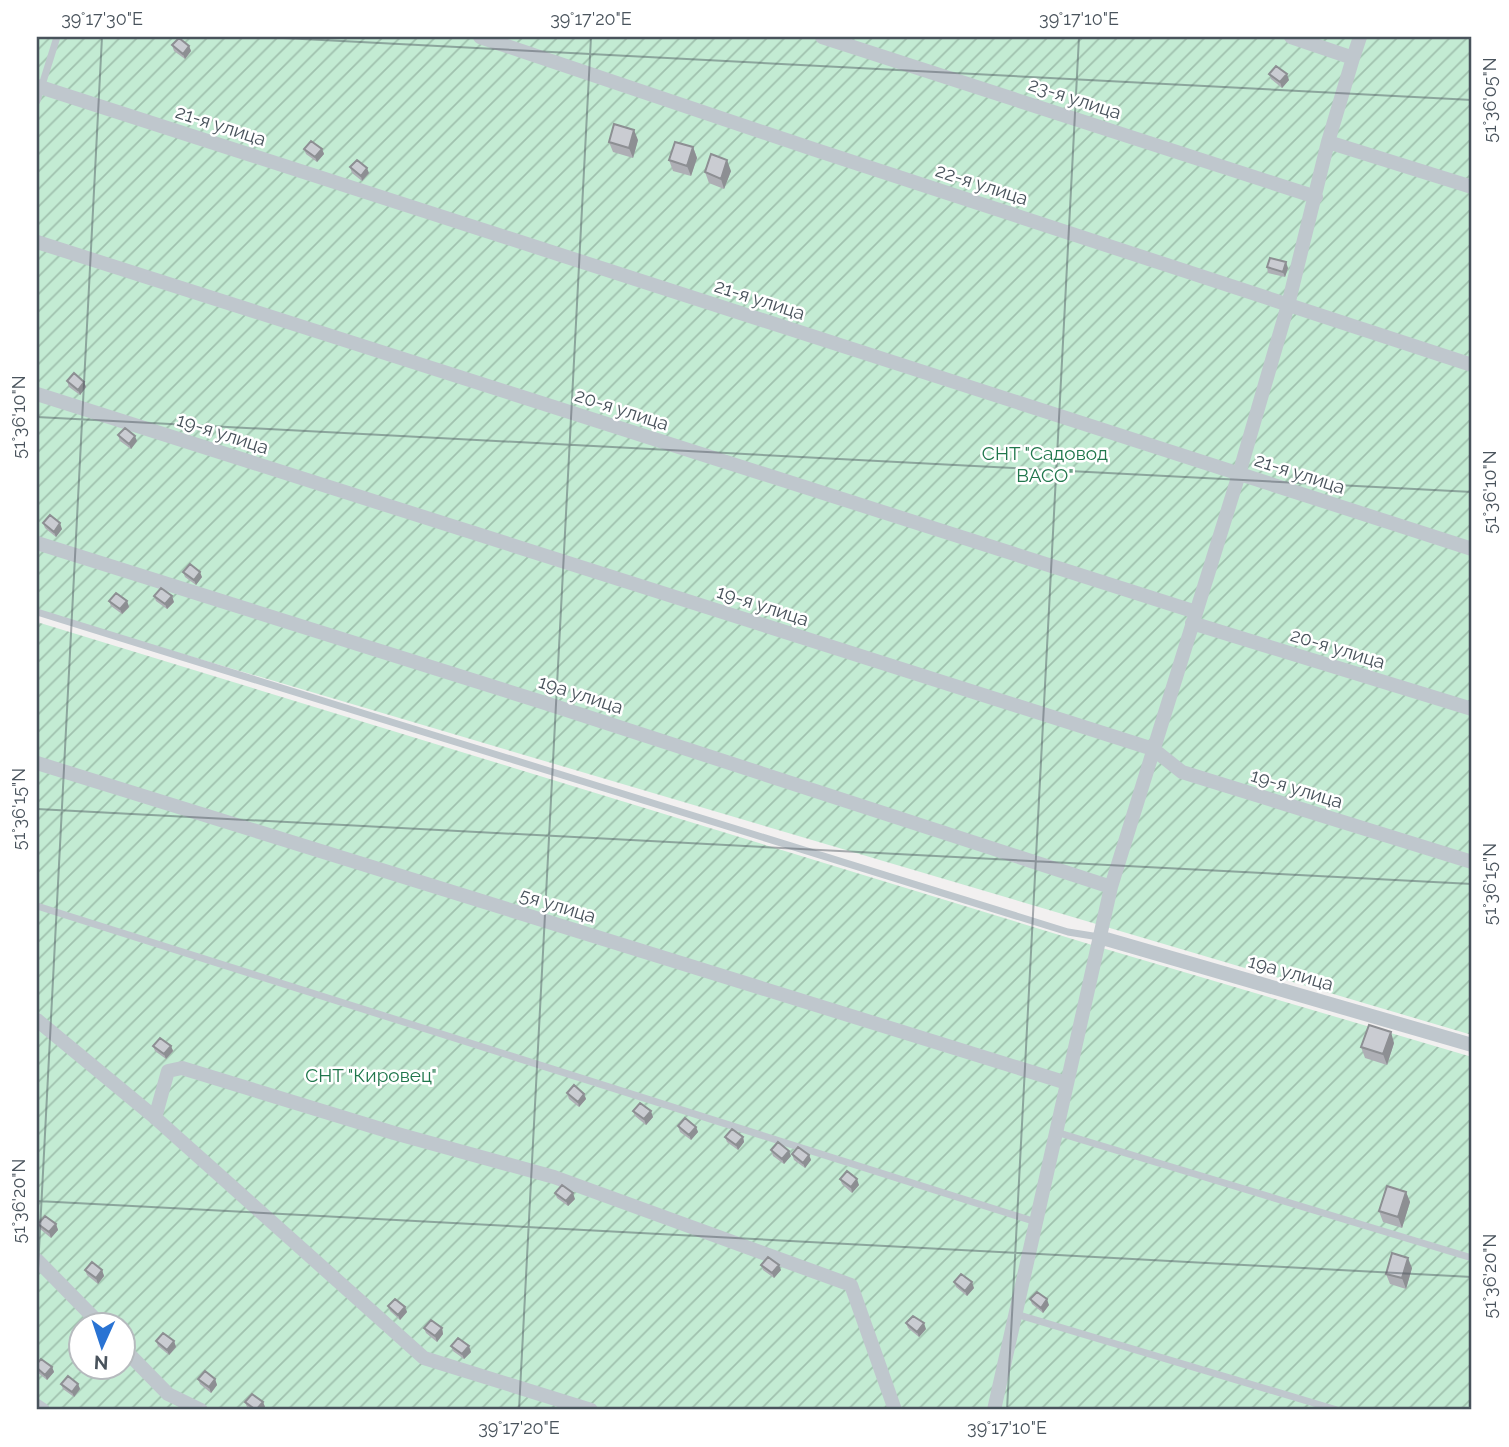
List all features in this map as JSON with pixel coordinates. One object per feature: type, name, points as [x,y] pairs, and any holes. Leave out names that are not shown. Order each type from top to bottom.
[{"type":"street","name":"22-я улица","points":[[480,37],[1472,365]]},
{"type":"street","name":"23-я улица","points":[[822,37],[1316,197]]},
{"type":"street","points":[[1291,37],[1353,58]]},
{"type":"street","points":[[994,1410],[1111,887],[1239,474],[1316,197],[1328,142],[1360,37]]},
{"type":"street","name":"21-я улица","points":[[38,91],[1472,549]]},
{"type":"street","points":[[1328,142],[1472,187]]},
{"type":"street","name":"20-я улица","points":[[37,242],[1472,709]]},
{"type":"street","name":"19-я улица","points":[[37,394],[1153,750],[1182,772],[1472,862]]},
{"type":"street","name":"19а улица","points":[[37,543],[555,706],[1111,887]]},
{"type":"street","name":"5я улица","points":[[37,763],[1067,1083]]},
{"type":"street","name":"19а улица","points":[[1099,937],[1472,1045]]},
{"type":"street","points":[[37,1020],[155,1118],[424,1358],[591,1410]]},
{"type":"street","points":[[155,1118],[168,1071],[182,1068],[394,1133],[554,1177],[851,1285],[895,1410]]},
{"type":"street","points":[[37,1260],[85,1310]]},
{"type":"street","points":[[136,1361],[168,1394],[201,1410]]},
{"type":"street","points":[[37,1406],[43,1410]]},
{"type":"lane","points":[[38,91],[57,37]]},
{"type":"lane","points":[[37,612],[1068,932],[1099,937]]},
{"type":"lane","points":[[37,906],[1036,1222]]},
{"type":"lane","points":[[1056,1132],[1472,1258]]},
{"type":"lane","points":[[1015,1313],[1337,1410]]},
{"type":"green space","name":"СНТ \"Садовод ВАСО\"","points":[[37,37],[1472,37],[1472,1035],[37,611]]},
{"type":"green space","name":"СНТ \"Кировец\"","points":[[37,622],[1092,945],[1472,1057],[1472,1410],[37,1410]]},
{"type":"building","points":[[179,38],[189,46],[183,54],[172,45]]},
{"type":"building","points":[[1276,66],[1287,74],[1280,82],[1269,74]]},
{"type":"building","points":[[614,124],[634,130],[629,148],[609,142]]},
{"type":"building","points":[[311,141],[322,149],[315,157],[304,149]]},
{"type":"building","points":[[675,142],[693,147],[687,166],[669,160]]},
{"type":"building","points":[[711,154],[727,160],[721,179],[705,172]]},
{"type":"building","points":[[357,160],[367,168],[361,176],[350,167]]},
{"type":"building","points":[[1270,258],[1286,262],[1283,272],[1267,267]]},
{"type":"building","points":[[74,373],[84,382],[78,390],[67,381]]},
{"type":"building","points":[[125,428],[135,436],[129,444],[118,435]]},
{"type":"building","points":[[50,515],[60,523],[54,532],[43,523]]},
{"type":"building","points":[[190,564],[200,572],[194,580],[183,572]]},
{"type":"building","points":[[161,588],[172,596],[165,604],[154,596]]},
{"type":"building","points":[[116,593],[127,601],[120,609],[109,601]]},
{"type":"building","points":[[1369,1025],[1391,1032],[1383,1054],[1361,1047]]},
{"type":"building","points":[[160,1038],[171,1046],[164,1054],[153,1046]]},
{"type":"building","points":[[574,1085],[584,1094],[578,1102],[567,1093]]},
{"type":"building","points":[[640,1103],[651,1111],[644,1119],[633,1111]]},
{"type":"building","points":[[685,1118],[696,1127],[689,1135],[678,1126]]},
{"type":"building","points":[[732,1129],[743,1137],[736,1145],[725,1137]]},
{"type":"building","points":[[778,1142],[789,1151],[782,1159],[771,1150]]},
{"type":"building","points":[[798,1147],[809,1155],[803,1163],[792,1154]]},
{"type":"building","points":[[847,1171],[857,1179],[851,1187],[840,1179]]},
{"type":"building","points":[[562,1185],[573,1193],[566,1201],[555,1193]]},
{"type":"building","points":[[1387,1186],[1406,1192],[1398,1217],[1379,1211]]},
{"type":"building","points":[[45,1216],[56,1224],[49,1232],[38,1224]]},
{"type":"building","points":[[1392,1253],[1408,1258],[1402,1278],[1386,1274]]},
{"type":"building","points":[[768,1257],[779,1265],[772,1273],[761,1265]]},
{"type":"building","points":[[92,1262],[102,1270],[96,1278],[85,1270]]},
{"type":"building","points":[[961,1274],[972,1282],[965,1291],[954,1282]]},
{"type":"building","points":[[1037,1292],[1047,1299],[1041,1308],[1030,1299]]},
{"type":"building","points":[[395,1299],[405,1307],[398,1315],[388,1306]]},
{"type":"building","points":[[913,1316],[924,1323],[917,1332],[906,1323]]},
{"type":"building","points":[[431,1320],[442,1328],[435,1336],[424,1328]]},
{"type":"building","points":[[163,1333],[174,1341],[167,1350],[156,1341]]},
{"type":"building","points":[[458,1338],[469,1346],[462,1354],[451,1346]]},
{"type":"building","points":[[41,1359],[52,1367],[45,1375],[37,1368]]},
{"type":"building","points":[[205,1371],[215,1379],[209,1387],[198,1379]]},
{"type":"building","points":[[66,1378],[78,1384],[72,1392],[61,1384]]},
{"type":"building","points":[[252,1394],[263,1402],[256,1410],[245,1402]]}]
